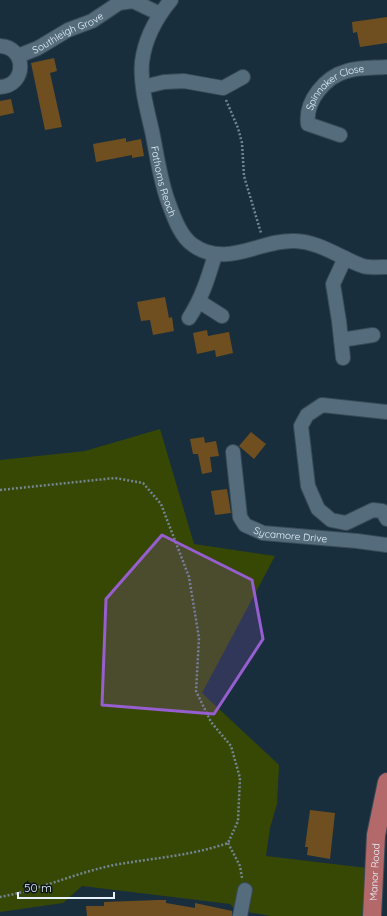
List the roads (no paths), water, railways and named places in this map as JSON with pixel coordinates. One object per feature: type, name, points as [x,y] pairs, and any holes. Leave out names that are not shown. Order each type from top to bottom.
[{"type":"main road","name":"Manor Road","points":[[372,916],[376,835],[387,782]]},
{"type":"street","name":"Fathoms Reach","points":[[171,0],[160,14],[147,38],[142,63],[143,87],[160,170],[169,204],[180,230],[193,245],[215,255]]},
{"type":"street","name":"Southleigh Grove","points":[[18,56],[38,48],[68,30],[92,21],[119,3],[133,1],[160,14]]},
{"type":"street","points":[[0,46],[12,50],[18,56],[21,67],[18,77],[9,85],[0,87]]},
{"type":"street","name":"Spinnaker Close","points":[[340,135],[308,124],[307,114],[312,99],[322,87],[334,77],[346,71],[387,67]]},
{"type":"street","points":[[143,87],[197,77],[223,88],[243,77]]},
{"type":"street","points":[[189,318],[200,302],[215,255],[295,241],[315,244],[364,267],[387,267]]},
{"type":"street","points":[[343,358],[332,284],[345,258]]},
{"type":"street","points":[[200,302],[222,316]]},
{"type":"street","points":[[341,340],[373,335]]},
{"type":"street","points":[[387,412],[322,405],[306,415],[301,426],[308,486],[318,509],[331,520],[346,523],[372,510],[382,511],[387,519]]},
{"type":"street","name":"Sycamore Drive","points":[[233,452],[240,517],[245,525],[263,533],[387,545]]},
{"type":"street","points":[[240,916],[245,890]]}]
